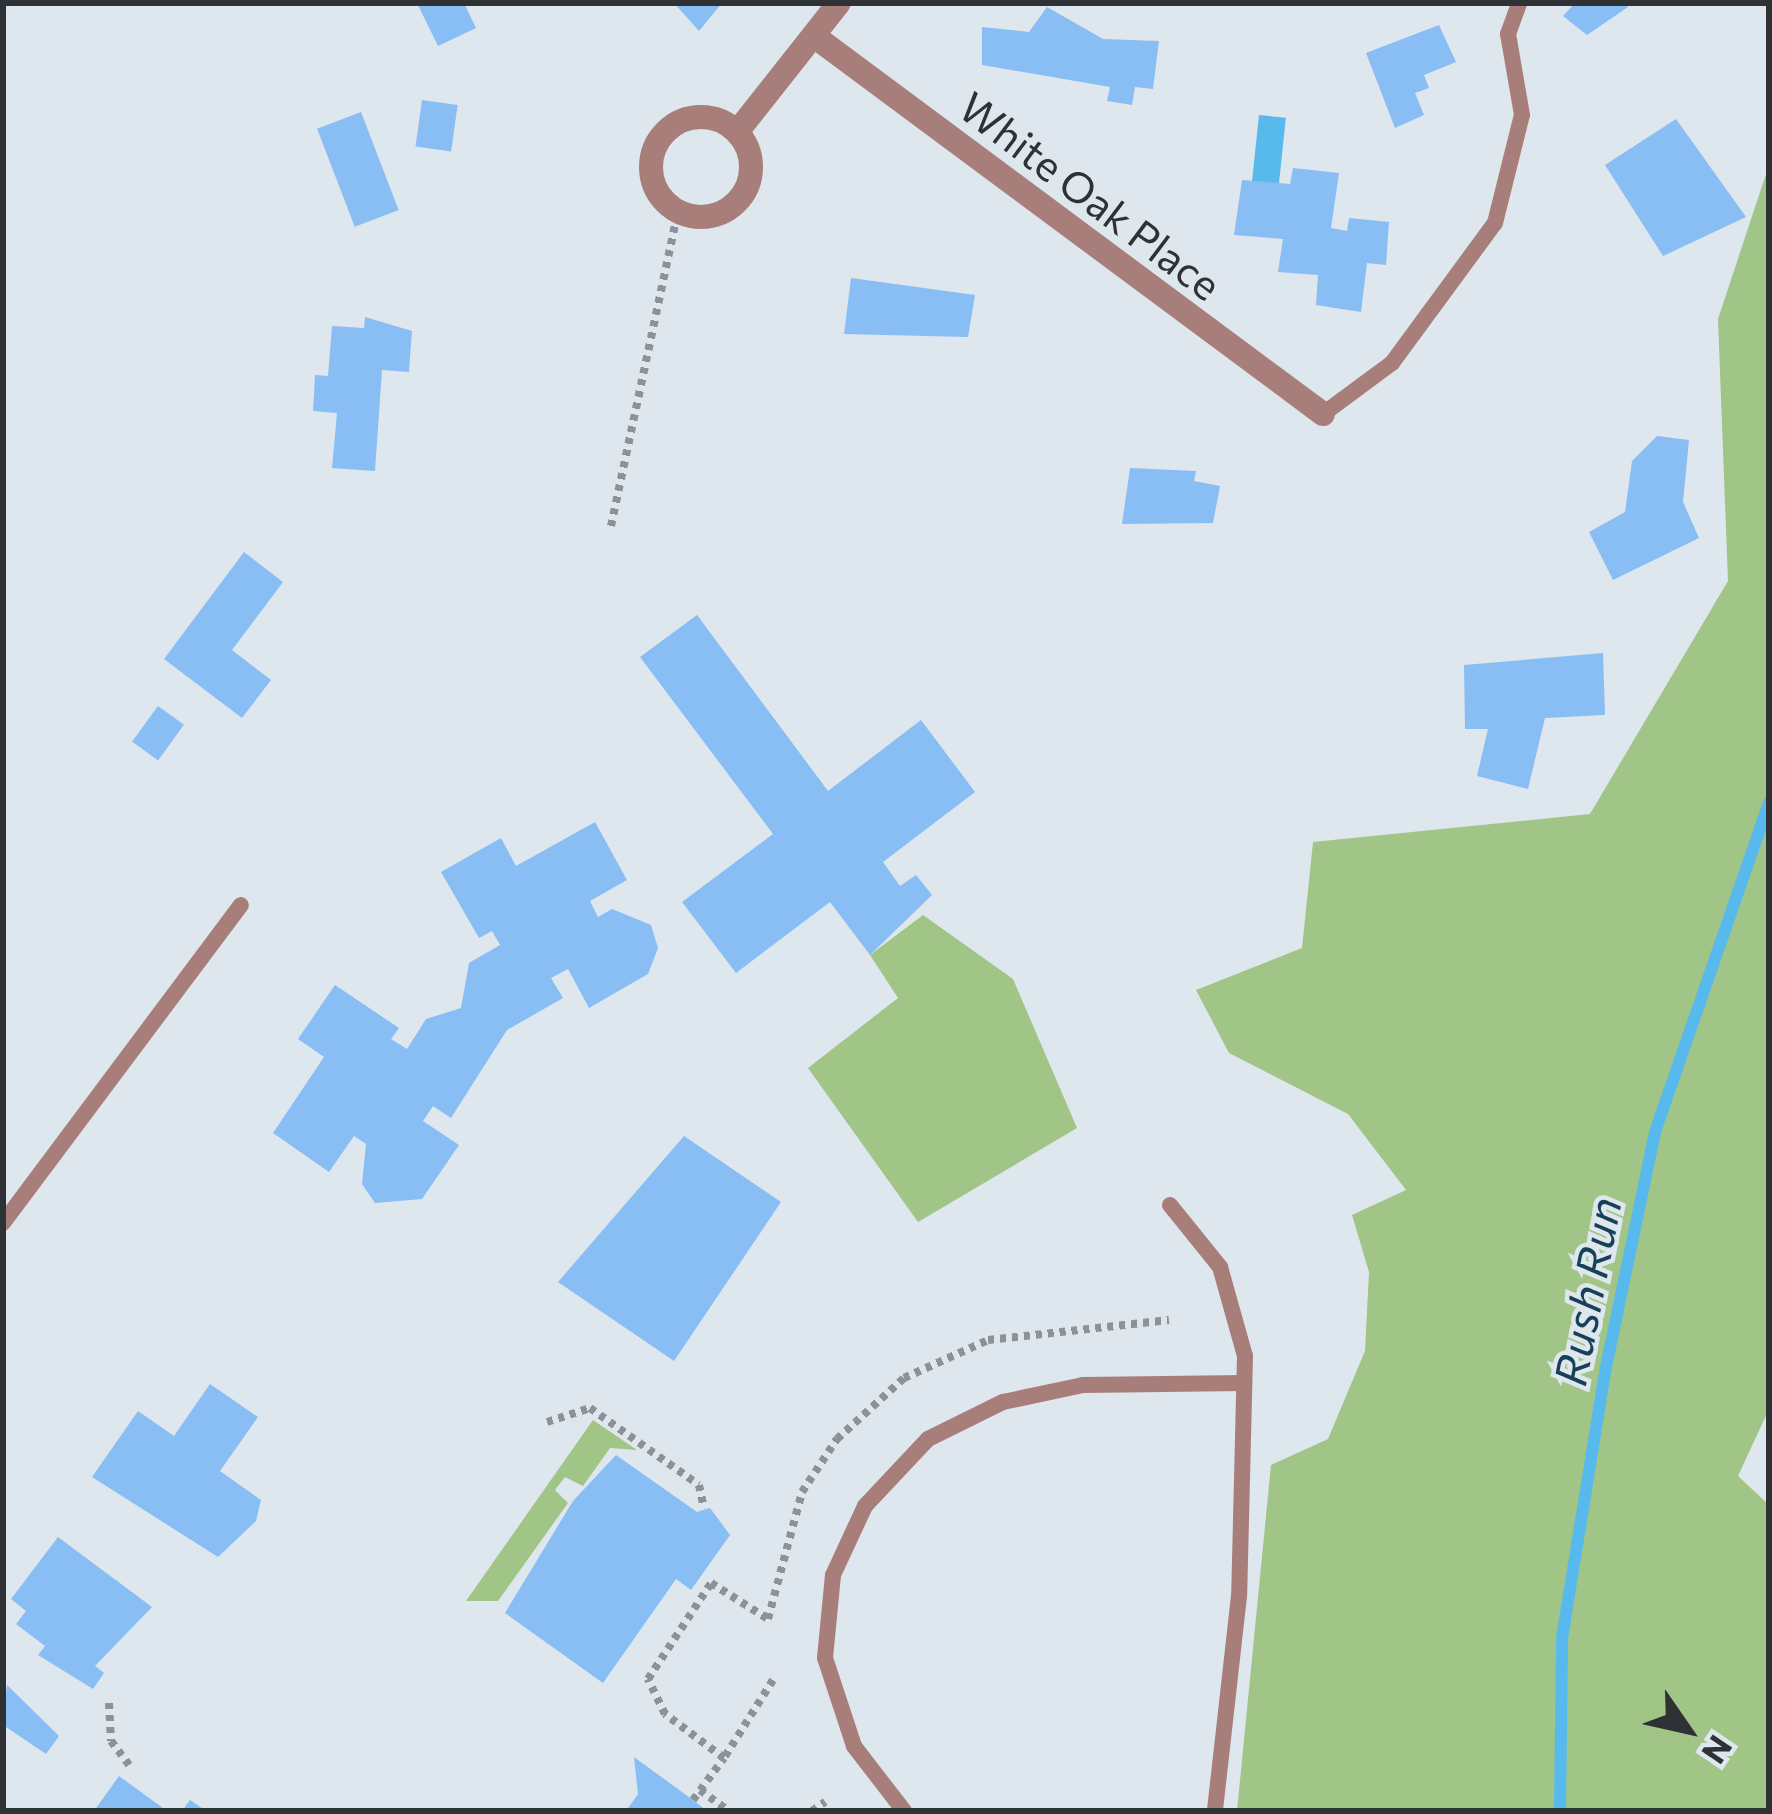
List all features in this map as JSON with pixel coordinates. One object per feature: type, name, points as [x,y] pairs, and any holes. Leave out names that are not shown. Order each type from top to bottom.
[{"type":"street","points":[[737,132],[839,3]]},
{"type":"street","name":"White Oak Place","points":[[814,36],[1323,414]]},
{"type":"street","points":[[696,117],[737,132],[750,158],[739,200],[711,216],[678,212],[650,172],[658,140],[696,117]]},
{"type":"lane","points":[[1323,414],[1392,363],[1495,224],[1522,116],[1508,34],[1519,3]]},
{"type":"lane","points":[[3,1223],[242,905]]},
{"type":"lane","points":[[1170,1205],[1220,1267],[1244,1383],[1239,1596],[1215,1811]]},
{"type":"lane","points":[[904,1811],[854,1746],[825,1658],[833,1575],[865,1506],[928,1439],[1003,1402],[1083,1385],[1244,1383]]},
{"type":"path","points":[[611,526],[678,212]]},
{"type":"path","points":[[548,1422],[590,1408],[699,1485],[704,1508]]},
{"type":"path","points":[[109,1703],[111,1741],[131,1768]]},
{"type":"path","points":[[693,1800],[724,1758]]},
{"type":"path","points":[[700,1790],[729,1811]]},
{"type":"path","points":[[812,1811],[825,1802]]},
{"type":"green space","points":[[1769,165],[1769,1409],[1738,1476],[1769,1505],[1769,1811],[1237,1811],[1271,1465],[1328,1439],[1365,1351],[1369,1272],[1352,1215],[1406,1190],[1348,1114],[1229,1053],[1196,990],[1302,948],[1313,842],[1590,814],[1728,581],[1718,319]]},
{"type":"green space","points":[[923,915],[1013,979],[1077,1128],[918,1222],[808,1068],[898,998],[870,955]]},
{"type":"green space","points":[[593,1420],[637,1450],[610,1448],[583,1486],[565,1477],[555,1490],[568,1503],[498,1601],[466,1601]]},
{"type":"water","points":[[1259,115],[1286,118],[1279,186],[1252,184]]},
{"type":"building","points":[[417,3],[464,3],[476,28],[438,46]]},
{"type":"building","points":[[674,3],[722,3],[699,31]]},
{"type":"building","points":[[1575,3],[1628,7],[1587,35],[1563,16]]},
{"type":"building","points":[[1047,7],[1103,39],[1159,41],[1153,89],[1135,87],[1132,105],[1107,101],[1110,87],[982,65],[982,27],[1029,32]]},
{"type":"building","points":[[1439,25],[1456,62],[1424,75],[1429,88],[1415,93],[1424,115],[1395,128],[1366,53]]},
{"type":"building","points":[[422,100],[458,105],[451,152],[415,147]]},
{"type":"building","points":[[361,112],[399,210],[355,227],[317,129]]},
{"type":"building","points":[[1676,119],[1746,217],[1663,256],[1605,165]]},
{"type":"building","points":[[1293,168],[1339,173],[1331,228],[1347,231],[1349,218],[1389,222],[1386,265],[1367,263],[1361,312],[1316,305],[1318,275],[1278,272],[1283,239],[1234,235],[1242,180],[1290,184]]},
{"type":"building","points":[[851,278],[975,295],[968,337],[844,334]]},
{"type":"building","points":[[365,317],[412,331],[409,372],[382,370],[375,471],[332,468],[337,413],[313,411],[315,375],[328,376],[332,326],[364,328]]},
{"type":"building","points":[[1657,436],[1689,440],[1683,502],[1699,538],[1613,580],[1589,532],[1625,512],[1632,461]]},
{"type":"building","points":[[1130,468],[1196,471],[1194,481],[1220,486],[1213,523],[1122,524]]},
{"type":"building","points":[[244,552],[283,582],[232,650],[271,680],[242,718],[164,659]]},
{"type":"building","points":[[697,615],[828,791],[921,720],[975,792],[883,862],[900,886],[916,875],[932,895],[870,955],[830,902],[736,973],[682,902],[773,834],[640,657]]},
{"type":"building","points":[[1603,653],[1605,715],[1545,718],[1528,789],[1477,776],[1488,729],[1465,729],[1464,665]]},
{"type":"building","points":[[158,706],[184,725],[158,760],[132,742]]},
{"type":"building","points":[[595,822],[627,880],[590,901],[598,917],[612,909],[651,925],[658,948],[648,974],[589,1008],[568,969],[551,978],[563,998],[507,1030],[451,1118],[433,1106],[423,1121],[459,1145],[422,1199],[375,1203],[362,1184],[366,1144],[354,1136],[329,1172],[273,1133],[324,1057],[298,1039],[335,985],[399,1028],[391,1039],[407,1049],[426,1019],[461,1008],[469,963],[500,945],[492,931],[479,938],[441,872],[501,838],[516,866]]},
{"type":"building","points":[[684,1136],[781,1202],[674,1361],[558,1282]]},
{"type":"building","points":[[210,1384],[258,1417],[220,1471],[261,1500],[256,1521],[218,1557],[92,1477],[138,1411],[174,1436]]},
{"type":"building","points":[[616,1455],[697,1512],[710,1508],[730,1535],[691,1590],[676,1579],[603,1683],[505,1613],[573,1501]]},
{"type":"building","points":[[58,1537],[152,1607],[95,1666],[104,1673],[93,1689],[38,1655],[45,1646],[16,1624],[26,1611],[11,1599]]},
{"type":"building","points":[[7,1685],[59,1736],[46,1754],[3,1725]]},
{"type":"building","points":[[634,1757],[707,1811],[626,1811],[638,1794]]},
{"type":"building","points":[[119,1776],[167,1811],[94,1811]]},
{"type":"building","points":[[190,1800],[206,1811],[182,1811]]},
{"type":"waterway","name":"Rush Run","points":[[1560,1811],[1562,1638],[1606,1367],[1655,1132],[1769,802]]}]
